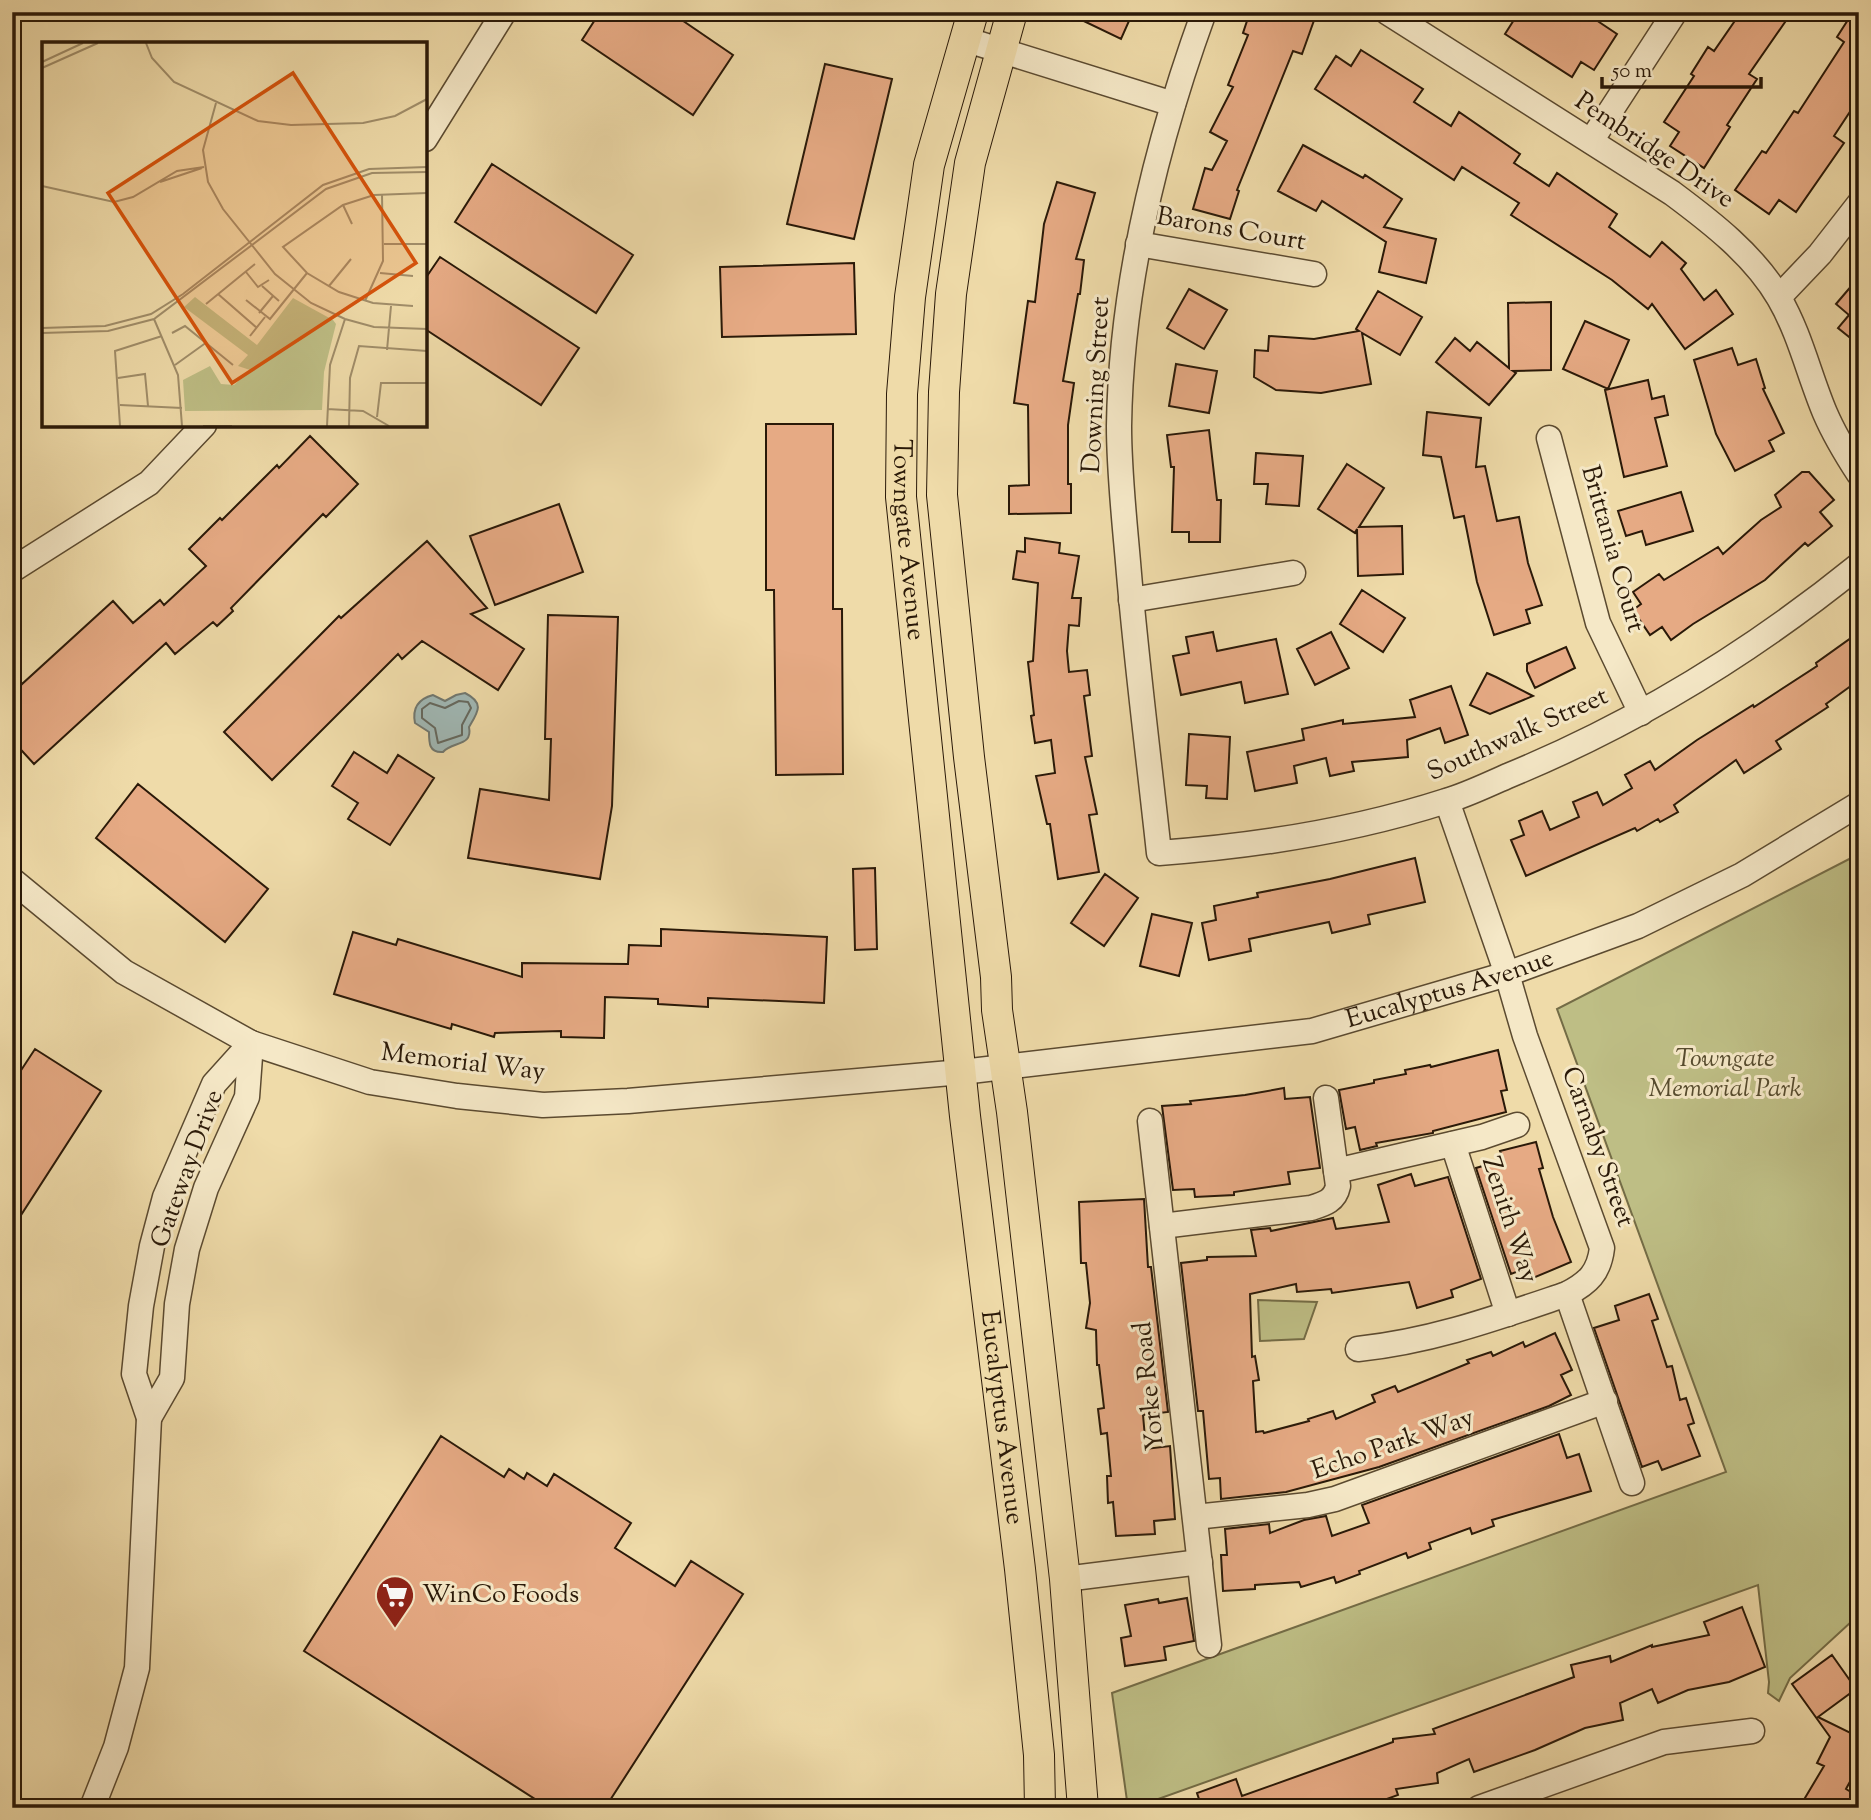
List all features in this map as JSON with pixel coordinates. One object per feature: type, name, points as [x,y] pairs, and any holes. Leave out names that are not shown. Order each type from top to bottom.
[{"type":"main road","name":"Towngate Avenue","points":[[1006,1066],[997,1010],[996,977],[969,757],[942,495],[944,392],[951,294],[970,163],[1012,12]]},
{"type":"main road","name":"Towngate Avenue","points":[[962,1072],[901,497],[902,394],[910,297],[929,165],[969,25]]},
{"type":"main road","name":"Eucalyptus Avenue","points":[[1006,1066],[1065,1579],[1082,1795]]},
{"type":"main road","name":"Eucalyptus Avenue","points":[[962,1072],[965,1116],[1020,1569],[1038,1755],[1040,1808]]},
{"type":"main road","points":[[1006,1461],[1025,1467],[1037,1563],[1065,1579]]},
{"type":"main road","points":[[1020,1569],[1039,1601],[1061,1754],[1082,1795]]},
{"type":"street","points":[[427,136],[504,12]]},
{"type":"street","name":"Downing Street","points":[[1159,853],[1131,600],[1119,426],[1127,317],[1138,244],[1173,104],[1204,12]]},
{"type":"street","name":"Pembridge Drive","points":[[1387,12],[1672,193],[1708,220],[1747,257],[1779,297],[1798,338],[1825,413],[1859,474]]},
{"type":"street","points":[[1591,142],[1675,12]]},
{"type":"street","points":[[969,25],[1003,50],[1173,104]]},
{"type":"street","points":[[1779,297],[1819,254],[1859,204]]},
{"type":"street","name":"Barons Court","points":[[1138,244],[1314,274]]},
{"type":"street","points":[[12,570],[149,483],[202,427]]},
{"type":"street","name":"Brittania Court","points":[[1549,438],[1598,623],[1641,713]]},
{"type":"street","name":"Southwalk Street","points":[[1159,853],[1229,848],[1338,830],[1447,801],[1547,760],[1641,713],[1727,663],[1813,602],[1859,565]]},
{"type":"street","points":[[1131,600],[1293,573]]},
{"type":"street","name":"Carnaby Street","points":[[1358,1349],[1399,1344],[1455,1332],[1567,1294],[1583,1286],[1594,1276],[1601,1262],[1602,1248],[1525,1036],[1507,974],[1447,801]]},
{"type":"street","name":"Eucalyptus Avenue","points":[[962,1072],[1312,1031],[1507,974],[1613,936],[1676,909],[1742,875],[1859,804]]},
{"type":"street","name":"Memorial Way","points":[[12,880],[124,972],[251,1043],[370,1082],[457,1096],[543,1105],[642,1100],[962,1072]]},
{"type":"street","name":"Gateway Drive","points":[[92,1808],[116,1746],[137,1668],[149,1418],[134,1374],[141,1306],[152,1246],[165,1197],[214,1084],[251,1043]]},
{"type":"street","name":"Gateway Drive","points":[[149,1418],[172,1378],[177,1304],[187,1250],[206,1188],[247,1097],[251,1043]]},
{"type":"street","points":[[1162,1226],[1326,1204],[1336,1194],[1336,1171],[1326,1098]]},
{"type":"street","name":"Yorke Road","points":[[1150,1121],[1209,1645]]},
{"type":"street","points":[[1336,1171],[1453,1144],[1517,1125]]},
{"type":"street","name":"Zenith Way","points":[[1453,1144],[1508,1314]]},
{"type":"street","points":[[1567,1294],[1632,1483]]},
{"type":"street","name":"Echo Park Way","points":[[1195,1517],[1308,1505],[1335,1499],[1605,1401]]},
{"type":"street","points":[[1065,1579],[1200,1562]]},
{"type":"street","points":[[1479,1808],[1664,1742],[1752,1731]]},
{"type":"green space","name":"Towngate Memorial Park","points":[[1859,854],[1859,1627],[1851,1622],[1790,1678],[1779,1701],[1768,1693],[1758,1585],[1128,1808],[1112,1693],[1726,1472],[1557,1009]]},
{"type":"green space","points":[[1258,1300],[1317,1302],[1304,1339],[1260,1341]]},
{"type":"water","points":[[465,693],[475,700],[478,708],[469,727],[468,738],[443,752],[435,751],[430,743],[429,732],[415,723],[417,705],[433,695],[445,701]]},
{"type":"building","points":[[600,12],[670,12],[733,55],[693,115],[582,40]]},
{"type":"building","points":[[1065,12],[1133,12],[1121,39]]},
{"type":"building","points":[[1250,12],[1317,12],[1302,54],[1293,51],[1237,190],[1239,191],[1230,219],[1193,209],[1205,168],[1212,170],[1227,141],[1210,132],[1233,87],[1228,85],[1248,35],[1243,33]]},
{"type":"building","points":[[1519,12],[1584,12],[1617,34],[1594,70],[1581,62],[1572,77],[1505,34]]},
{"type":"building","points":[[1741,12],[1792,12],[1749,74],[1757,79],[1727,125],[1730,127],[1704,168],[1670,146],[1679,132],[1664,122],[1694,76],[1691,74],[1708,47],[1714,51]]},
{"type":"building","points":[[1853,12],[1859,12],[1859,98],[1834,136],[1844,143],[1796,212],[1779,200],[1769,214],[1735,190],[1762,151],[1766,153],[1794,111],[1798,113],[1844,42],[1837,37]]},
{"type":"building","points":[[1361,50],[1423,89],[1414,102],[1451,126],[1459,112],[1520,154],[1514,163],[1549,186],[1557,173],[1617,214],[1609,227],[1650,257],[1662,242],[1686,263],[1681,269],[1704,300],[1716,290],[1733,314],[1685,349],[1652,304],[1648,309],[1612,280],[1511,215],[1519,203],[1462,167],[1454,180],[1315,89],[1336,56],[1351,66]]},
{"type":"building","points":[[825,64],[892,79],[854,239],[787,224]]},
{"type":"building","points":[[1303,145],[1363,178],[1365,175],[1402,199],[1384,227],[1436,239],[1426,283],[1379,272],[1386,242],[1322,201],[1316,211],[1278,191]]},
{"type":"building","points":[[492,164],[633,255],[596,313],[455,222]]},
{"type":"building","points":[[1057,182],[1095,193],[1076,259],[1084,260],[1063,381],[1074,383],[1068,425],[1071,513],[1009,514],[1009,486],[1029,485],[1028,405],[1014,403],[1028,301],[1035,302],[1044,224]]},
{"type":"building","points":[[440,257],[579,348],[541,405],[427,330],[427,276]]},
{"type":"building","points":[[854,263],[856,334],[722,337],[720,267]]},
{"type":"building","points":[[1859,277],[1859,345],[1838,328],[1849,315],[1836,304]]},
{"type":"building","points":[[1189,289],[1227,310],[1204,349],[1167,328]]},
{"type":"building","points":[[1378,291],[1422,317],[1400,355],[1362,333],[1371,384],[1321,393],[1276,390],[1254,377],[1255,350],[1268,351],[1269,336],[1314,339],[1359,331],[1356,329]]},
{"type":"building","points":[[1551,302],[1551,370],[1513,371],[1516,373],[1489,405],[1436,362],[1455,338],[1470,351],[1477,342],[1509,368],[1508,303]]},
{"type":"building","points":[[1585,321],[1629,340],[1608,389],[1563,369]]},
{"type":"building","points":[[1732,348],[1738,365],[1756,359],[1765,388],[1763,389],[1784,433],[1769,441],[1774,451],[1735,471],[1716,434],[1694,360]]},
{"type":"building","points":[[1176,364],[1217,371],[1209,413],[1169,406]]},
{"type":"building","points":[[1648,380],[1652,399],[1664,396],[1668,415],[1655,418],[1667,466],[1624,477],[1605,390]]},
{"type":"building","points":[[1427,412],[1481,418],[1476,467],[1485,466],[1497,521],[1519,517],[1528,563],[1542,605],[1526,610],[1530,623],[1494,635],[1477,582],[1464,516],[1454,518],[1441,457],[1423,455]]},
{"type":"building","points":[[766,424],[833,424],[833,609],[842,609],[843,774],[776,775],[774,590],[766,590]]},
{"type":"building","points":[[1209,430],[1217,500],[1221,500],[1220,542],[1189,542],[1189,532],[1172,532],[1174,467],[1171,467],[1167,435]]},
{"type":"building","points":[[310,436],[358,484],[326,517],[323,514],[231,608],[233,611],[217,626],[213,622],[175,654],[166,643],[34,764],[12,740],[12,674],[22,684],[113,601],[133,623],[160,600],[164,605],[206,566],[189,549],[277,465],[279,468]]},
{"type":"building","points":[[1256,453],[1303,456],[1299,506],[1266,504],[1268,484],[1254,484]]},
{"type":"building","points":[[1347,464],[1384,488],[1359,527],[1402,526],[1403,574],[1358,576],[1357,529],[1355,533],[1318,509]]},
{"type":"building","points":[[1802,472],[1809,472],[1834,500],[1820,512],[1832,526],[1808,546],[1805,543],[1765,580],[1671,640],[1662,627],[1650,635],[1633,610],[1641,604],[1633,592],[1659,574],[1664,580],[1718,547],[1723,554],[1761,520],[1781,507],[1775,495]]},
{"type":"building","points":[[1681,492],[1693,531],[1646,545],[1642,531],[1626,536],[1618,511]]},
{"type":"building","points":[[559,504],[583,572],[495,605],[470,536]]},
{"type":"building","points":[[1025,538],[1060,543],[1059,553],[1079,556],[1072,598],[1081,598],[1079,626],[1069,625],[1067,651],[1069,672],[1087,670],[1090,695],[1084,696],[1092,756],[1085,757],[1097,814],[1089,815],[1099,872],[1058,879],[1050,824],[1047,824],[1036,776],[1055,773],[1051,740],[1035,743],[1031,716],[1034,715],[1028,662],[1033,661],[1038,583],[1013,579],[1017,551],[1025,552]]},
{"type":"building","points":[[427,541],[487,608],[471,614],[524,649],[498,690],[422,641],[402,659],[398,654],[272,780],[224,732],[339,616],[341,618]]},
{"type":"building","points":[[1362,590],[1405,618],[1383,652],[1340,624]]},
{"type":"building","points":[[548,615],[618,617],[612,806],[600,879],[468,858],[480,789],[549,800],[551,739],[545,739]]},
{"type":"building","points":[[1213,632],[1217,651],[1276,639],[1288,694],[1245,703],[1241,682],[1181,695],[1173,656],[1189,653],[1186,637]]},
{"type":"building","points":[[1331,632],[1349,668],[1315,685],[1297,649]]},
{"type":"building","points":[[1851,638],[1859,649],[1859,680],[1826,704],[1828,707],[1776,741],[1781,749],[1744,773],[1736,760],[1674,805],[1678,812],[1660,822],[1658,819],[1637,831],[1635,828],[1526,876],[1511,840],[1524,835],[1519,821],[1542,811],[1550,830],[1579,817],[1573,802],[1597,792],[1603,805],[1632,788],[1625,775],[1650,761],[1655,770],[1697,740],[1817,666],[1816,663]]},
{"type":"building","points":[[1566,647],[1575,668],[1535,688],[1527,671],[1527,664]]},
{"type":"building","points":[[1487,673],[1533,696],[1490,714],[1470,705]]},
{"type":"building","points":[[1451,686],[1468,735],[1445,743],[1440,728],[1407,740],[1408,757],[1352,762],[1354,771],[1330,776],[1326,758],[1294,766],[1297,783],[1255,791],[1247,752],[1304,740],[1302,729],[1343,720],[1343,724],[1415,717],[1410,700]]},
{"type":"building","points":[[1189,734],[1230,737],[1227,799],[1206,798],[1207,786],[1186,785]]},
{"type":"building","points":[[354,752],[387,773],[398,755],[434,778],[390,845],[348,819],[358,803],[332,786]]},
{"type":"building","points":[[138,784],[268,889],[225,942],[96,838]]},
{"type":"building","points":[[1415,858],[1425,902],[1368,915],[1370,924],[1332,933],[1329,922],[1249,939],[1251,951],[1209,960],[1202,923],[1216,920],[1214,906],[1258,897],[1257,893],[1330,879]]},
{"type":"building","points":[[875,868],[877,949],[855,950],[853,869]]},
{"type":"building","points":[[1105,874],[1138,898],[1104,946],[1071,923]]},
{"type":"building","points":[[1152,914],[1192,923],[1179,976],[1140,966]]},
{"type":"building","points":[[661,929],[827,937],[824,1003],[708,998],[708,1007],[658,1004],[658,999],[605,997],[604,1038],[561,1037],[561,1031],[495,1033],[494,1037],[452,1024],[451,1029],[334,994],[353,932],[396,945],[398,939],[522,977],[522,963],[628,964],[629,945],[661,946]]},
{"type":"building","points":[[35,1049],[101,1091],[12,1229],[12,1084]]},
{"type":"building","points":[[1498,1050],[1507,1090],[1501,1091],[1506,1112],[1433,1133],[1376,1143],[1377,1146],[1360,1150],[1355,1127],[1346,1129],[1339,1090],[1406,1074],[1405,1070],[1430,1065],[1431,1067]]},
{"type":"building","points":[[1284,1088],[1285,1099],[1310,1097],[1320,1168],[1288,1172],[1290,1184],[1234,1192],[1234,1195],[1195,1197],[1194,1189],[1173,1190],[1162,1106],[1191,1104],[1190,1101]]},
{"type":"building","points":[[1536,1142],[1543,1168],[1539,1169],[1553,1217],[1571,1262],[1533,1278],[1529,1267],[1511,1274],[1476,1168],[1503,1160],[1500,1151]]},
{"type":"building","points":[[1411,1174],[1415,1186],[1448,1177],[1481,1279],[1451,1290],[1453,1297],[1417,1308],[1409,1282],[1332,1293],[1331,1289],[1297,1292],[1296,1284],[1250,1294],[1252,1357],[1255,1356],[1259,1380],[1253,1381],[1256,1432],[1264,1433],[1309,1421],[1308,1419],[1333,1411],[1336,1419],[1375,1402],[1372,1395],[1395,1386],[1398,1392],[1469,1363],[1467,1360],[1491,1352],[1493,1356],[1523,1342],[1525,1347],[1555,1333],[1572,1370],[1561,1375],[1571,1395],[1549,1406],[1379,1467],[1286,1492],[1221,1499],[1220,1478],[1209,1479],[1203,1411],[1198,1411],[1181,1263],[1207,1260],[1207,1257],[1256,1256],[1251,1230],[1270,1228],[1271,1231],[1333,1218],[1336,1229],[1389,1222],[1378,1185]]},
{"type":"building","points":[[1144,1199],[1148,1267],[1151,1267],[1168,1412],[1143,1415],[1146,1449],[1170,1446],[1175,1519],[1154,1521],[1155,1534],[1116,1536],[1113,1502],[1108,1503],[1107,1476],[1111,1476],[1107,1433],[1101,1434],[1098,1409],[1104,1408],[1097,1365],[1096,1330],[1086,1328],[1090,1303],[1086,1263],[1081,1263],[1079,1202]]},
{"type":"building","points":[[1649,1294],[1658,1319],[1652,1321],[1667,1367],[1672,1366],[1680,1400],[1686,1398],[1694,1423],[1688,1425],[1700,1456],[1662,1470],[1658,1461],[1642,1467],[1594,1328],[1619,1320],[1615,1306]]},
{"type":"building","points":[[1559,1434],[1567,1458],[1579,1454],[1591,1491],[1492,1520],[1494,1526],[1472,1534],[1470,1528],[1429,1543],[1431,1549],[1408,1558],[1406,1553],[1336,1583],[1334,1577],[1301,1587],[1299,1582],[1255,1585],[1255,1589],[1223,1591],[1221,1555],[1227,1555],[1225,1529],[1269,1524],[1270,1533],[1304,1520],[1326,1516],[1332,1536],[1369,1523],[1362,1505]]},
{"type":"building","points":[[441,1436],[504,1477],[509,1469],[524,1479],[527,1473],[547,1486],[554,1474],[631,1523],[615,1548],[675,1586],[691,1561],[743,1594],[605,1808],[549,1808],[304,1651]]},
{"type":"building","points":[[1187,1598],[1194,1641],[1164,1647],[1166,1660],[1125,1666],[1121,1638],[1131,1636],[1125,1605],[1158,1599],[1159,1603]]},
{"type":"building","points":[[1742,1607],[1765,1667],[1729,1682],[1688,1690],[1658,1703],[1652,1689],[1620,1703],[1623,1720],[1585,1728],[1474,1772],[1469,1759],[1437,1773],[1438,1783],[1396,1789],[1398,1795],[1362,1808],[1202,1808],[1197,1793],[1236,1779],[1242,1796],[1393,1742],[1393,1739],[1435,1734],[1433,1729],[1574,1677],[1571,1665],[1610,1656],[1611,1662],[1652,1645],[1709,1635],[1704,1622]]},
{"type":"building","points":[[1832,1655],[1856,1689],[1818,1717],[1859,1737],[1859,1765],[1846,1789],[1859,1797],[1859,1808],[1799,1808],[1824,1766],[1817,1763],[1830,1737],[1792,1684]]},
{"type":"place","name":"WinCo Foods","points":[[395,1629]]}]
